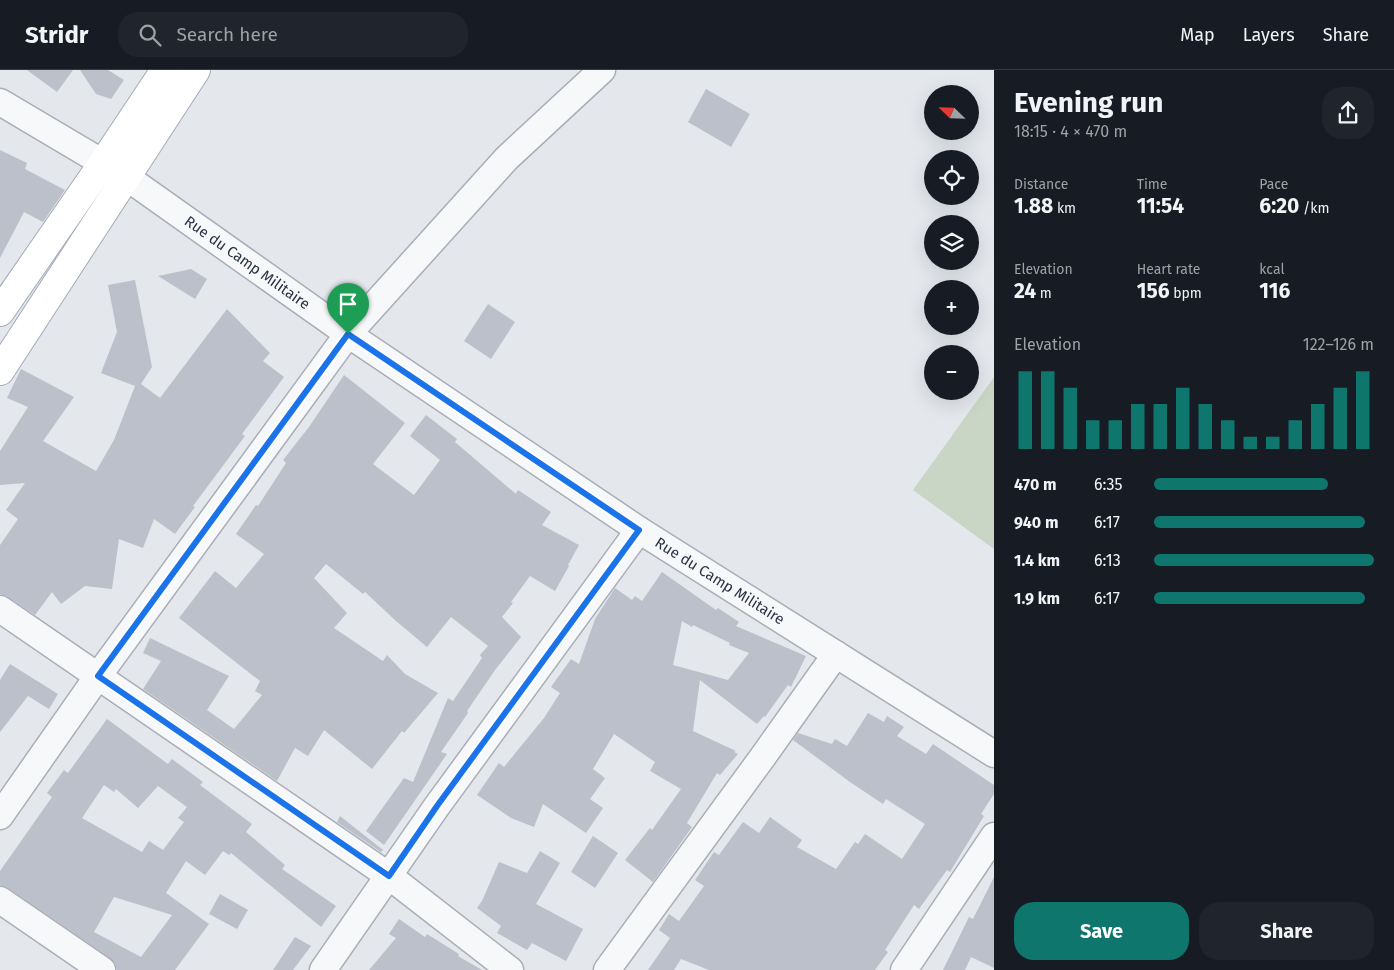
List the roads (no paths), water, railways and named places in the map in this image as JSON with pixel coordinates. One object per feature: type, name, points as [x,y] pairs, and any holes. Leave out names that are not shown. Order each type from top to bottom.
[{"type":"main road","points":[[0,370],[114,170],[165,70]]},
{"type":"main road","points":[[0,312],[196,70]]},
{"type":"street","points":[[0,816],[98,676],[348,334],[507,158],[602,70]]},
{"type":"street","name":"Rue du Camp Militaire","points":[[0,102],[114,170],[348,334],[639,530],[994,754]]},
{"type":"street","points":[[323,970],[437,806],[639,530]]},
{"type":"street","points":[[0,609],[389,876],[510,970]]},
{"type":"street","points":[[607,970],[836,654]]},
{"type":"street","points":[[904,970],[994,836]]},
{"type":"street","points":[[0,900],[102,970]]}]
